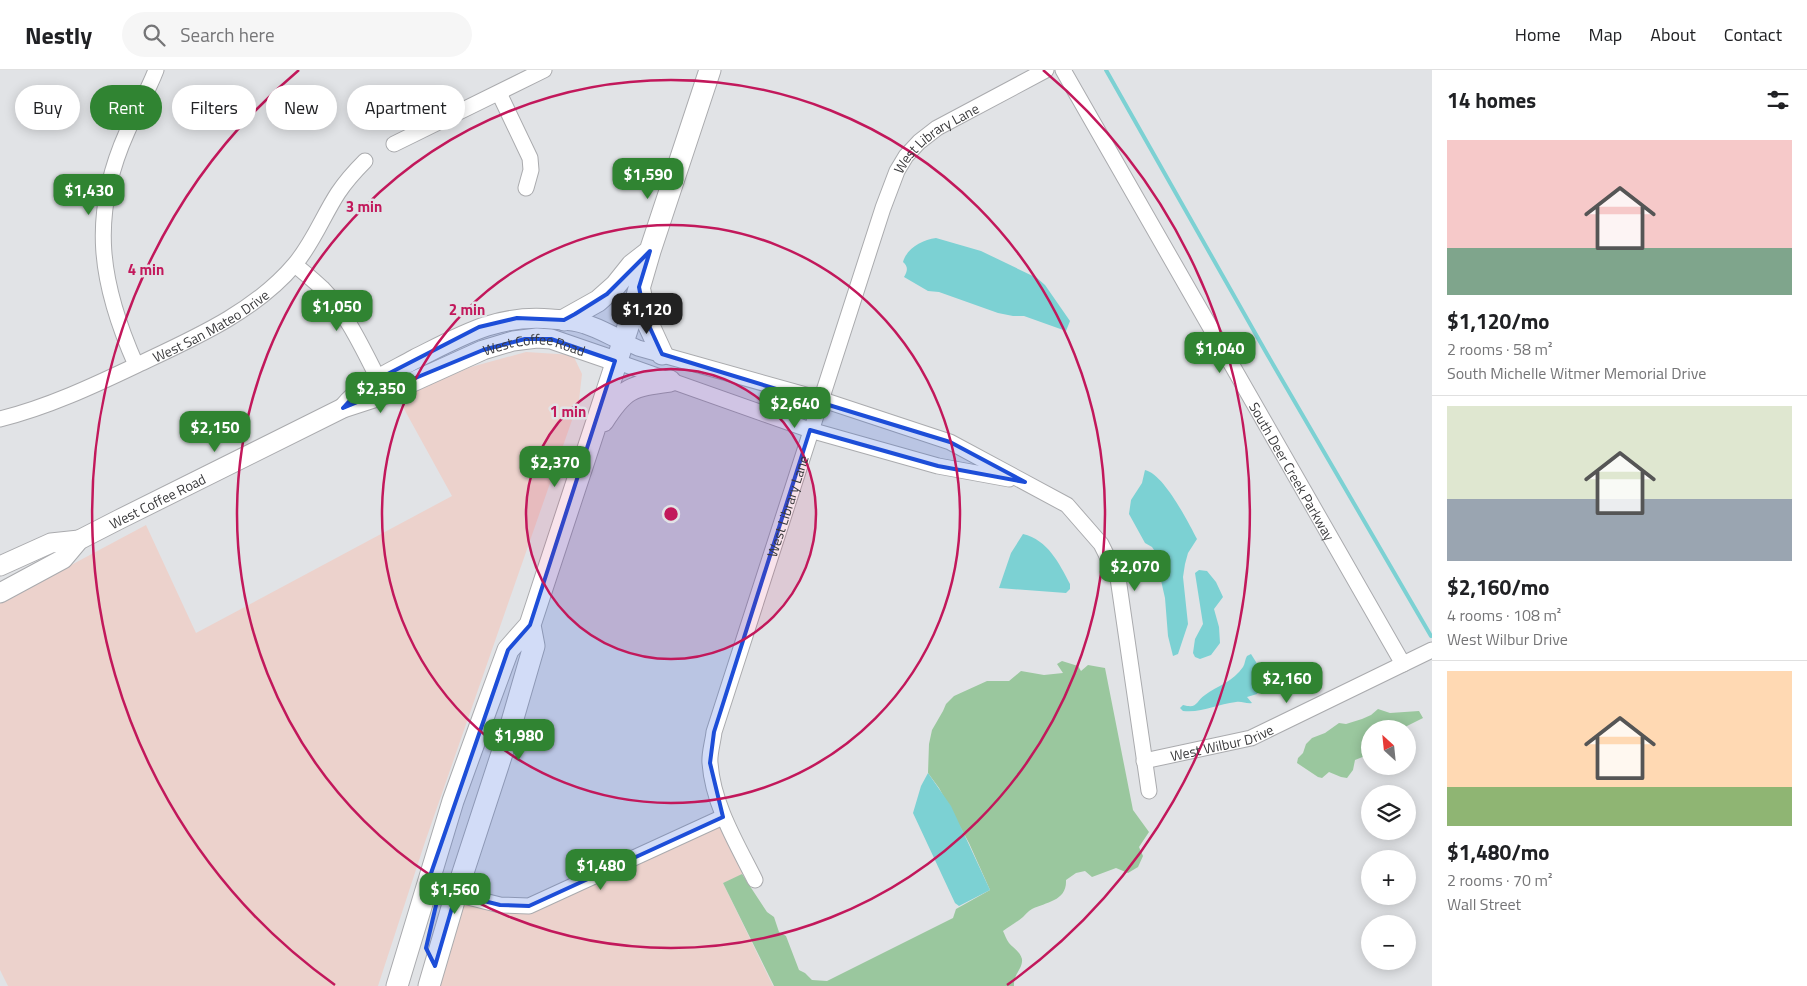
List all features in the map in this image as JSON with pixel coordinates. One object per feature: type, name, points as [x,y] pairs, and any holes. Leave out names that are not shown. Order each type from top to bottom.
[{"type":"main road","points":[[397,986],[450,812],[508,650],[530,625],[710,70]]},
{"type":"main road","points":[[564,320],[598,301],[632,265],[650,251]]},
{"type":"main road","points":[[639,287],[645,317],[662,354]]},
{"type":"main road","points":[[587,450],[616,400],[634,388],[670,381]]},
{"type":"main road","points":[[429,986],[534,646],[530,625]]},
{"type":"main road","points":[[450,812],[456,819],[442,872],[445,880],[456,894]]},
{"type":"main road","points":[[428,882],[456,894]]},
{"type":"main road","points":[[428,882],[438,908],[426,948],[426,952],[435,966]]},
{"type":"street","points":[[136,366],[118,320],[106,277],[103,229],[111,175],[127,132],[156,70]]},
{"type":"street","points":[[394,144],[544,70]]},
{"type":"street","name":"West Library Lane","points":[[752,876],[724,818],[716,792],[710,763],[714,732],[883,208],[897,171],[906,156],[919,142],[937,128],[1046,70]]},
{"type":"street","name":"South Deer Creek Parkway","points":[[1063,70],[1403,664]]},
{"type":"street","points":[[499,93],[530,158],[531,170],[526,188]]},
{"type":"street","name":"West San Mateo Drive","points":[[0,419],[43,406],[108,380],[172,349],[229,318],[270,289],[295,265],[307,248],[338,193],[352,174],[365,161]]},
{"type":"street","points":[[295,265],[321,288],[338,307],[350,325],[382,386]]},
{"type":"street","name":"West Coffee Road","points":[[382,386],[458,337],[485,326],[517,318],[564,320],[587,324],[623,341]]},
{"type":"street","name":"West Coffee Road","points":[[0,566],[51,543],[79,540],[343,408],[358,392],[382,386],[484,350],[519,340],[551,339],[615,361]]},
{"type":"street","points":[[623,341],[638,348],[820,400],[950,442],[1067,505],[1101,544],[1118,578],[1149,791]]},
{"type":"street","points":[[615,361],[810,430],[938,466],[1025,482]]},
{"type":"street","name":"West Coffee Road","points":[[0,593],[63,559],[79,540]]},
{"type":"street","name":"West Wilbur Drive","points":[[1144,761],[1251,738],[1432,650]]},
{"type":"street","points":[[456,894],[500,905],[529,906],[724,818]]},
{"type":"highlighted area","points":[[650,251],[639,287],[645,317],[662,354],[950,442],[1025,482],[938,466],[810,430],[714,732],[710,763],[723,817],[529,906],[500,905],[456,894],[435,966],[426,948],[437,901],[428,882],[508,650],[530,625],[615,361],[551,339],[525,339],[483,350],[343,408],[354,396],[378,379],[479,327],[517,318],[564,320],[607,294]]},
{"type":"shaded area","points":[[526,352],[573,355],[582,374],[579,400],[425,842],[378,986],[8,986],[0,970],[0,603],[146,525],[196,633],[452,496],[398,398],[471,367]]},
{"type":"shaded area","points":[[723,817],[750,871],[723,883],[773,986],[429,986],[456,894],[529,906]]},
{"type":"green space","points":[[1062,661],[1078,666],[1081,671],[1088,665],[1105,668],[1133,810],[1149,832],[1139,847],[1143,856],[1138,867],[1128,873],[1116,868],[1092,877],[1085,871],[1076,873],[1066,880],[1063,892],[1059,897],[1031,910],[1003,931],[1008,942],[1022,959],[1014,986],[774,986],[723,883],[742,874],[767,912],[774,917],[779,932],[786,936],[799,970],[812,980],[827,981],[953,918],[956,909],[990,890],[969,843],[939,788],[928,773],[929,744],[932,730],[946,704],[954,696],[987,681],[1009,681],[1021,671],[1044,675],[1063,673],[1057,664]]},
{"type":"green space","points":[[1378,709],[1390,713],[1419,711],[1423,718],[1416,722],[1361,720],[1361,758],[1355,760],[1353,770],[1347,778],[1329,772],[1322,778],[1318,777],[1297,763],[1306,744],[1312,738],[1325,733],[1339,723],[1346,724],[1371,715]]},
{"type":"water","points":[[936,238],[981,251],[1037,278],[1045,285],[1070,321],[1066,331],[1024,316],[998,313],[939,292],[928,291],[904,277],[907,269],[903,262],[908,253],[920,243]]},
{"type":"water","points":[[1145,470],[1152,473],[1167,489],[1182,511],[1197,539],[1188,553],[1183,577],[1188,624],[1178,654],[1173,656],[1168,636],[1165,598],[1154,550],[1145,543],[1129,514],[1131,500],[1142,483]]},
{"type":"water","points":[[1023,534],[1039,541],[1052,553],[1070,584],[1070,589],[1066,593],[999,588],[1011,553]]},
{"type":"water","points":[[1199,570],[1207,571],[1216,582],[1223,597],[1214,609],[1219,627],[1220,643],[1211,655],[1200,659],[1195,657],[1193,653],[1195,639],[1203,624],[1195,573]]},
{"type":"water","points":[[1251,654],[1261,670],[1265,681],[1257,694],[1247,697],[1252,703],[1236,702],[1204,710],[1190,711],[1183,711],[1180,708],[1183,705],[1191,706],[1196,704],[1205,695],[1235,676],[1243,667],[1247,656]]},
{"type":"water","points":[[928,773],[951,806],[990,890],[959,906],[955,903],[913,813],[921,786]]},
{"type":"waterway","points":[[1106,70],[1267,354],[1431,636]]}]
